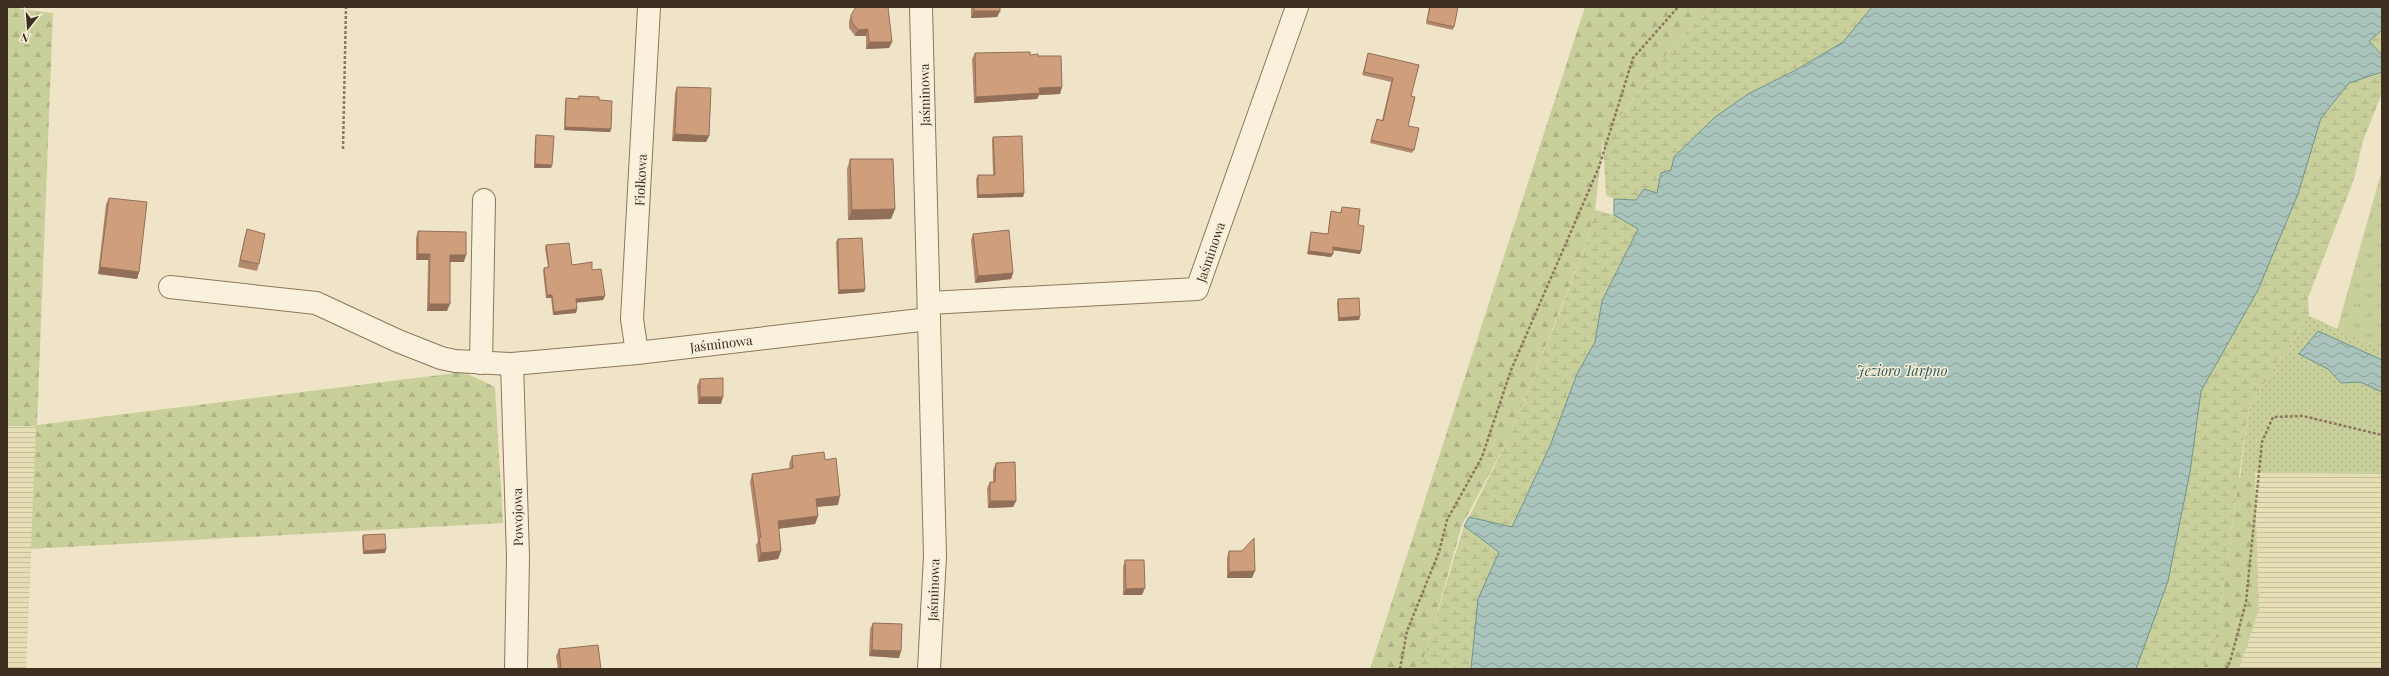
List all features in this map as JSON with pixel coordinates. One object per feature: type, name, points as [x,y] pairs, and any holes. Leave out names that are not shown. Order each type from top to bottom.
[{"type":"street","name":"Fiołkowa","points":[[637,353],[632,319],[648,7]]},
{"type":"street","name":"Jaśminowa","points":[[922,7],[935,556],[929,669]]},
{"type":"street","name":"Jaśminowa","points":[[170,287],[316,303],[398,341],[441,358],[481,363],[512,364],[637,353],[929,311],[1197,289],[1297,7]]},
{"type":"street","points":[[481,363],[484,200]]},
{"type":"street","name":"Powojowa","points":[[512,364],[518,556],[516,669]]},
{"type":"path","points":[[343,149],[346,7]]},
{"type":"path","points":[[1400,669],[1407,631],[1439,552],[1447,520],[1482,456],[1511,370],[1599,167],[1633,58],[1678,7]]},
{"type":"path","points":[[2226,669],[2230,662],[2246,602],[2262,442],[2273,417],[2303,416],[2382,435]]},
{"type":"shaded area","points":[[7,426],[37,426],[26,669],[7,669]]},
{"type":"shaded area","points":[[2255,473],[2382,474],[2382,669],[2239,669],[2259,610]]},
{"type":"green space","points":[[7,7],[20,7],[20,9],[53,13],[37,425],[464,372],[495,387],[503,523],[31,549],[36,426],[7,426]]},
{"type":"green space","points":[[1585,7],[1713,7],[1675,43],[1603,139],[1595,210],[1585,248],[1509,437],[1462,525],[1421,669],[1370,669]]},
{"type":"green space","points":[[1713,7],[1872,7],[1843,42],[1796,70],[1748,94],[1715,117],[1675,157],[1671,170],[1657,193],[1644,189],[1636,200],[1614,199],[1606,195],[1603,139],[1675,43]]},
{"type":"green space","points":[[2382,30],[2382,55],[2369,41]]},
{"type":"green space","points":[[2382,72],[2382,93],[2363,141],[2354,179],[2308,298],[2309,316],[2249,407],[2215,644],[2202,669],[2136,669],[2168,581],[2190,472],[2201,391],[2258,290],[2298,194],[2321,118],[2349,83]]},
{"type":"green space","points":[[2382,170],[2382,349],[2337,329]]},
{"type":"green space","points":[[1595,210],[1614,215],[1638,229],[1602,301],[1595,342],[1577,374],[1550,446],[1512,528],[1469,517],[1509,437],[1585,248]]},
{"type":"green space","points":[[2309,316],[2382,349],[2382,474],[2255,473],[2240,477],[2249,407]]},
{"type":"green space","points":[[2255,473],[2259,610],[2239,669],[2202,669],[2215,644],[2239,477]]},
{"type":"green space","points":[[1464,526],[1499,552],[1478,599],[1471,669],[1420,669]]},
{"type":"water","name":"Jezioro Tarpno","points":[[1872,7],[2382,7],[2382,30],[2369,41],[2382,55],[2382,72],[2349,83],[2321,118],[2298,194],[2258,290],[2201,391],[2190,472],[2168,581],[2136,669],[1471,669],[1478,599],[1499,552],[1464,526],[1469,517],[1512,527],[1550,446],[1577,374],[1595,342],[1602,301],[1638,229],[1614,215],[1614,199],[1636,200],[1644,189],[1657,193],[1661,173],[1671,170],[1674,157],[1715,117],[1748,94],[1796,70],[1843,42]]},
{"type":"water","points":[[2318,331],[2382,360],[2382,392],[2360,382],[2341,383],[2328,369],[2299,354]]},
{"type":"building","points":[[856,7],[888,7],[892,42],[869,42],[868,29],[858,30],[852,22],[851,15]]},
{"type":"building","points":[[974,7],[1000,7],[1000,11],[974,11]]},
{"type":"building","points":[[1430,7],[1458,7],[1454,27],[1427,21]]},
{"type":"building","points":[[1030,52],[1030,55],[1038,54],[1038,56],[1061,56],[1062,87],[1039,88],[1040,93],[976,97],[975,53]]},
{"type":"building","points":[[1368,53],[1419,65],[1411,96],[1415,97],[1408,126],[1419,128],[1414,150],[1371,140],[1377,119],[1383,121],[1393,78],[1364,72]]},
{"type":"building","points":[[677,87],[711,88],[709,136],[675,134]]},
{"type":"building","points":[[579,96],[599,97],[599,100],[612,101],[611,129],[565,127],[566,98],[579,99]]},
{"type":"building","points":[[536,135],[554,136],[552,165],[535,164]]},
{"type":"building","points":[[1022,136],[1024,193],[978,195],[978,175],[995,175],[993,137]]},
{"type":"building","points":[[850,159],[893,159],[895,209],[852,210]]},
{"type":"building","points":[[109,198],[147,202],[139,272],[100,267]]},
{"type":"building","points":[[1342,207],[1360,209],[1358,225],[1364,226],[1361,251],[1333,247],[1333,254],[1309,251],[1311,232],[1328,234],[1331,211],[1341,213]]},
{"type":"building","points":[[247,229],[265,234],[259,264],[240,260]]},
{"type":"building","points":[[1009,230],[1013,273],[978,276],[973,234]]},
{"type":"building","points":[[418,231],[466,232],[466,255],[450,255],[450,304],[429,304],[430,254],[418,254]]},
{"type":"building","points":[[862,238],[865,289],[839,290],[838,239]]},
{"type":"building","points":[[569,243],[572,265],[592,262],[592,270],[601,269],[605,296],[576,299],[577,309],[554,312],[552,295],[547,295],[544,268],[549,267],[546,245]]},
{"type":"building","points":[[1359,298],[1360,316],[1339,318],[1338,299]]},
{"type":"building","points":[[723,378],[723,397],[700,397],[700,379]]},
{"type":"building","points":[[824,452],[825,460],[836,458],[840,496],[816,499],[818,516],[778,521],[781,551],[761,553],[759,537],[761,537],[752,474],[793,468],[792,456]]},
{"type":"building","points":[[1015,462],[1016,501],[990,501],[990,482],[995,482],[996,463]]},
{"type":"building","points":[[385,534],[386,549],[364,551],[363,535]]},
{"type":"building","points":[[1254,538],[1255,571],[1229,572],[1229,551],[1242,551]]},
{"type":"building","points":[[1125,560],[1144,560],[1145,588],[1126,589]]},
{"type":"building","points":[[873,623],[902,624],[901,651],[872,650]]},
{"type":"building","points":[[598,645],[601,669],[561,669],[559,649]]}]
